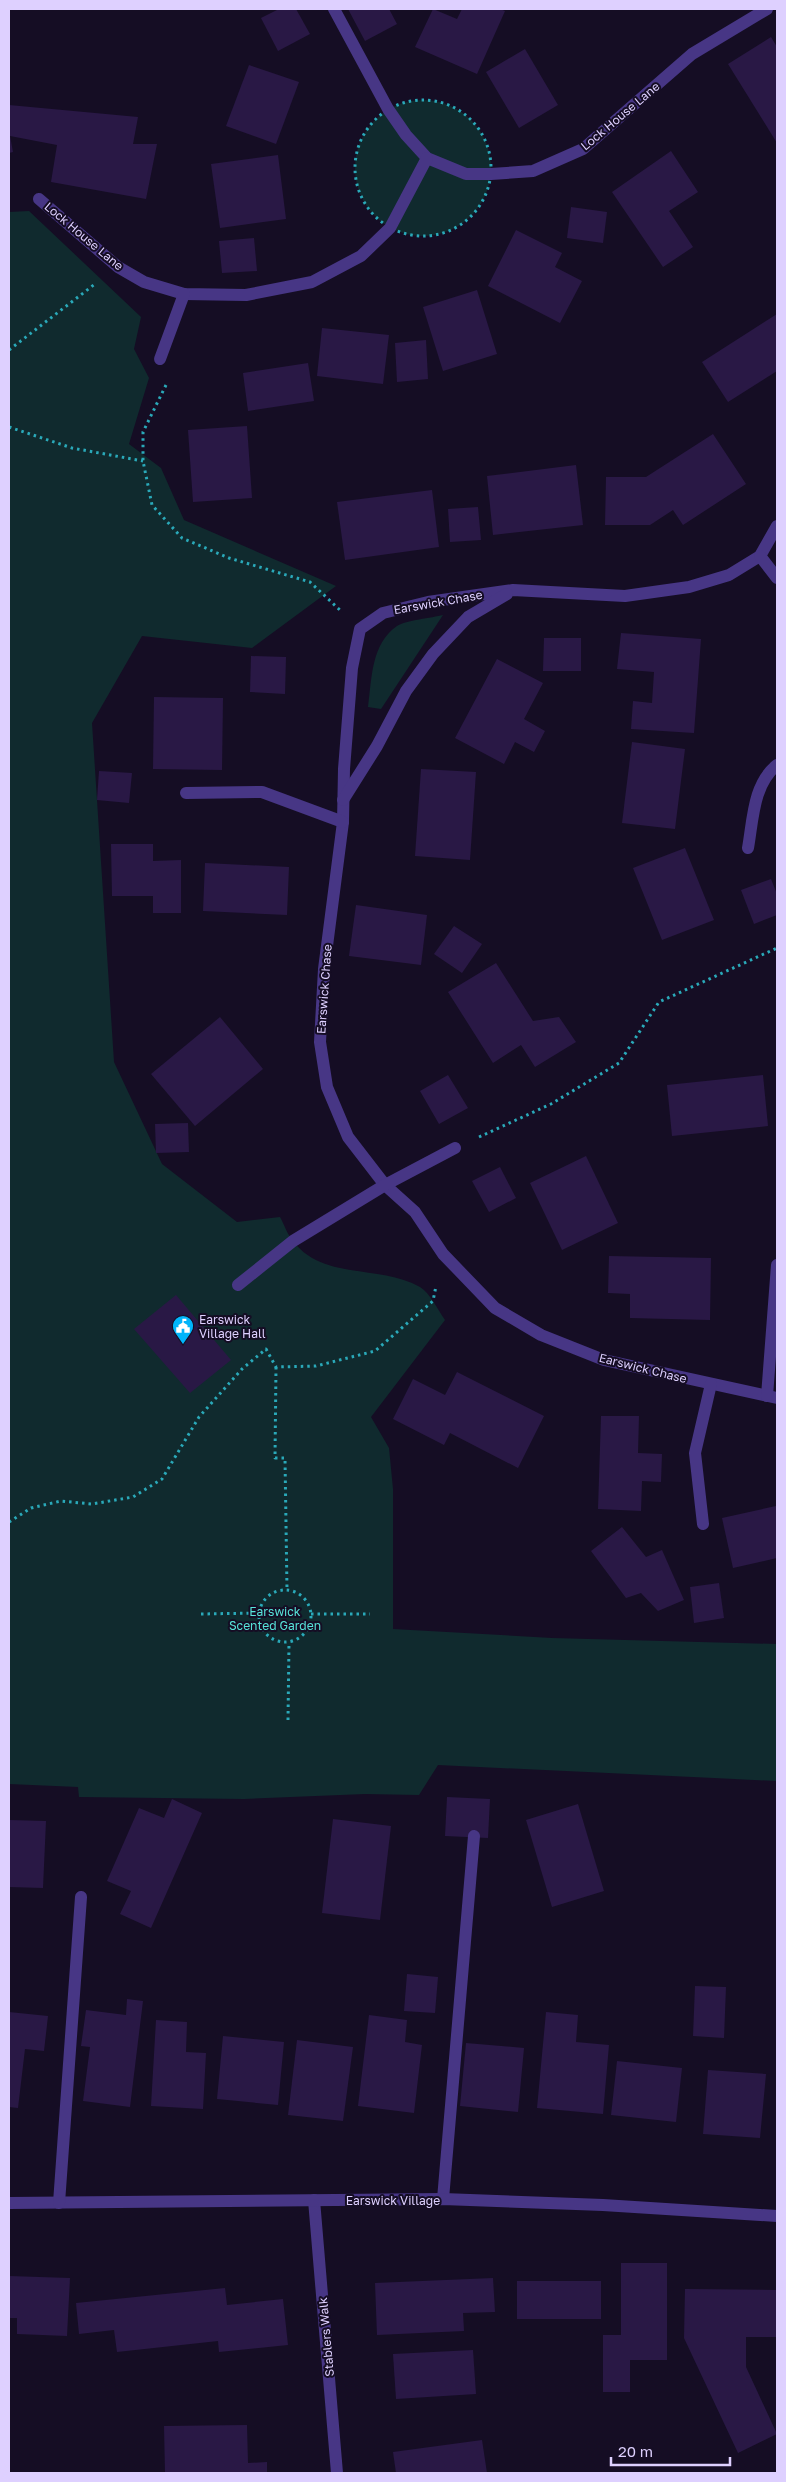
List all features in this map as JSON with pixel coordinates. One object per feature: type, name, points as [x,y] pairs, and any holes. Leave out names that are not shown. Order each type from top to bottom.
[{"type":"street","name":"Lock House Lane","points":[[334,9],[388,109],[406,135],[427,158],[466,174],[533,171],[583,149],[692,54],[767,9]]},
{"type":"street","name":"Lock House Lane","points":[[39,199],[118,266],[144,282],[184,294],[246,295],[312,282],[361,256],[390,228],[427,158]]},
{"type":"street","points":[[160,359],[184,294]]},
{"type":"street","name":"Earswick Chase","points":[[777,526],[760,556],[730,575],[689,587],[625,596],[513,590],[428,602],[383,613],[360,628],[352,668],[343,822],[324,970],[320,1042],[328,1087],[348,1137],[385,1185],[416,1212],[443,1254],[495,1308],[541,1335],[604,1360],[772,1397],[777,1265]]},
{"type":"street","points":[[760,556],[777,578]]},
{"type":"street","name":"Earswick Chase","points":[[343,800],[378,746],[406,691],[432,654],[468,617],[513,590]]},
{"type":"street","points":[[748,848],[758,792],[770,771],[777,765]]},
{"type":"street","points":[[186,793],[262,792],[343,822]]},
{"type":"street","points":[[238,1285],[293,1241],[385,1185],[455,1148]]},
{"type":"street","points":[[703,1524],[695,1453],[711,1384]]},
{"type":"street","points":[[443,2200],[474,1836]]},
{"type":"street","points":[[59,2203],[81,1897]]},
{"type":"street","name":"Stablers Walk","points":[[314,2200],[337,2473]]},
{"type":"street","name":"Earswick Village","points":[[9,2202],[443,2200],[603,2205],[777,2216]]},
{"type":"path","points":[[9,350],[118,266]]},
{"type":"path","points":[[160,359],[172,372],[143,432],[143,461],[152,505],[182,538],[229,558],[310,582],[360,628]]},
{"type":"path","points":[[9,427],[72,448],[143,461]]},
{"type":"path","points":[[455,1148],[551,1104],[619,1063],[659,1002],[777,948]]},
{"type":"path","points":[[276,1367],[316,1366],[375,1351],[432,1301],[443,1254]]},
{"type":"path","points":[[9,1522],[31,1508],[61,1501],[92,1504],[133,1497],[162,1480],[199,1417],[242,1369],[266,1349],[276,1367],[275,1458],[285,1458],[287,1590]]},
{"type":"path","points":[[287,1590],[302,1596],[311,1614],[310,1623],[304,1635],[289,1642],[275,1640],[266,1634],[259,1621],[259,1613],[264,1601],[270,1595],[287,1590]]},
{"type":"path","points":[[202,1614],[259,1613]]},
{"type":"path","points":[[311,1614],[370,1614]]},
{"type":"path","points":[[288,1720],[289,1642]]},
{"type":"green space","points":[[423,100],[449,105],[461,111],[471,120],[480,130],[486,142],[491,168],[486,194],[480,206],[471,216],[461,225],[449,231],[423,236],[397,231],[385,225],[375,216],[366,206],[360,194],[355,168],[360,142],[366,130],[375,120],[385,111],[397,105]]},
{"type":"green space","name":"Earswick Scented Garden","points":[[29,211],[141,317],[134,349],[149,378],[129,444],[161,468],[184,520],[336,586],[252,648],[142,636],[92,723],[114,1062],[162,1164],[237,1222],[280,1217],[293,1241],[305,1254],[320,1262],[336,1267],[404,1280],[420,1287],[430,1297],[445,1320],[371,1417],[389,1448],[393,1489],[393,1629],[552,1638],[777,1644],[777,1781],[438,1765],[419,1795],[365,1794],[244,1799],[79,1797],[78,1787],[9,1784],[9,212]]},
{"type":"green space","points":[[443,615],[381,709],[368,707],[374,662],[377,652],[388,633],[401,624]]},
{"type":"building","points":[[279,9],[296,9],[310,34],[278,51],[261,18]]},
{"type":"building","points":[[348,9],[389,9],[397,24],[365,41]]},
{"type":"building","points":[[433,9],[457,19],[462,9],[500,9],[505,11],[477,74],[415,47]]},
{"type":"building","points":[[771,37],[777,47],[777,143],[728,64]]},
{"type":"building","points":[[525,49],[558,105],[519,128],[486,72]]},
{"type":"building","points":[[249,65],[299,82],[276,144],[226,126]]},
{"type":"building","points":[[9,105],[138,117],[133,144],[157,144],[146,199],[51,182],[57,145],[10,136],[13,152],[9,153]]},
{"type":"building","points":[[671,151],[698,192],[669,211],[693,247],[663,267],[612,192]]},
{"type":"building","points":[[278,155],[286,219],[220,228],[211,164]]},
{"type":"building","points":[[571,207],[607,212],[603,243],[567,238]]},
{"type":"building","points":[[516,230],[562,253],[555,267],[582,281],[560,323],[488,286]]},
{"type":"building","points":[[254,238],[257,271],[222,273],[219,241]]},
{"type":"building","points":[[477,290],[497,354],[443,371],[423,307]]},
{"type":"building","points":[[777,314],[777,371],[728,402],[702,362]]},
{"type":"building","points":[[322,328],[389,335],[383,384],[317,376]]},
{"type":"building","points":[[426,340],[428,379],[397,382],[395,343]]},
{"type":"building","points":[[308,363],[314,401],[248,411],[243,373]]},
{"type":"building","points":[[247,426],[252,498],[193,502],[188,430]]},
{"type":"building","points":[[713,434],[746,484],[683,525],[673,510],[650,525],[605,525],[606,477],[646,477]]},
{"type":"building","points":[[576,465],[583,525],[493,535],[487,476]]},
{"type":"building","points":[[432,490],[439,547],[345,560],[337,502]]},
{"type":"building","points":[[478,507],[481,540],[450,542],[448,509]]},
{"type":"building","points":[[621,633],[701,639],[694,733],[631,729],[633,701],[652,703],[654,672],[617,669]]},
{"type":"building","points":[[544,638],[581,638],[581,671],[543,671]]},
{"type":"building","points":[[251,656],[286,657],[285,694],[250,692]]},
{"type":"building","points":[[497,659],[543,683],[524,719],[545,731],[534,752],[515,742],[504,764],[455,738]]},
{"type":"building","points":[[154,697],[223,698],[222,770],[153,769]]},
{"type":"building","points":[[632,742],[685,749],[675,829],[622,823]]},
{"type":"building","points":[[421,769],[476,772],[470,860],[415,856]]},
{"type":"building","points":[[99,771],[132,773],[129,803],[97,800]]},
{"type":"building","points":[[111,844],[153,844],[153,861],[181,860],[181,913],[153,913],[153,896],[112,896]]},
{"type":"building","points":[[685,848],[714,920],[662,940],[633,868]]},
{"type":"building","points":[[205,863],[289,867],[287,915],[203,911]]},
{"type":"building","points":[[771,879],[777,894],[777,915],[754,924],[741,890]]},
{"type":"building","points":[[356,905],[427,915],[421,965],[349,956]]},
{"type":"building","points":[[454,926],[482,944],[462,973],[434,954]]},
{"type":"building","points":[[496,963],[533,1021],[559,1017],[576,1042],[535,1067],[521,1045],[493,1063],[448,992]]},
{"type":"building","points":[[220,1017],[263,1069],[195,1126],[151,1074]]},
{"type":"building","points":[[448,1075],[468,1108],[439,1124],[420,1091]]},
{"type":"building","points":[[763,1075],[768,1126],[672,1136],[667,1085]]},
{"type":"building","points":[[188,1123],[189,1152],[156,1153],[155,1124]]},
{"type":"building","points":[[586,1156],[618,1223],[562,1250],[530,1183]]},
{"type":"building","points":[[500,1167],[516,1198],[489,1212],[472,1181]]},
{"type":"building","points":[[609,1256],[711,1258],[710,1320],[630,1318],[630,1294],[608,1293]]},
{"type":"building","name":"Earswick Village Hall","points":[[176,1295],[231,1360],[190,1393],[134,1329]]},
{"type":"building","points":[[457,1372],[544,1416],[518,1468],[450,1433],[444,1445],[393,1419],[413,1379],[445,1395]]},
{"type":"building","points":[[601,1416],[639,1416],[638,1453],[662,1454],[661,1482],[642,1481],[641,1511],[598,1509]]},
{"type":"building","points":[[776,1506],[777,1558],[733,1568],[722,1518]]},
{"type":"building","points":[[622,1527],[646,1557],[662,1550],[684,1600],[658,1611],[641,1593],[626,1598],[591,1551]]},
{"type":"building","points":[[719,1583],[724,1618],[694,1623],[690,1587]]},
{"type":"building","points":[[447,1797],[490,1799],[488,1838],[445,1836]]},
{"type":"building","points":[[172,1799],[202,1813],[151,1928],[120,1914],[131,1891],[107,1881],[139,1808],[164,1818]]},
{"type":"building","points":[[578,1804],[604,1891],[552,1907],[526,1820]]},
{"type":"building","points":[[333,1819],[391,1826],[380,1920],[322,1913]]},
{"type":"building","points":[[9,1820],[46,1821],[43,1888],[9,1887]]},
{"type":"building","points":[[407,1974],[438,1977],[435,2013],[404,2011]]},
{"type":"building","points":[[695,1986],[726,1987],[724,2038],[693,2036]]},
{"type":"building","points":[[127,1999],[143,2001],[130,2107],[83,2101],[90,2047],[81,2046],[86,2010],[126,2015]]},
{"type":"building","points":[[9,2012],[48,2016],[44,2051],[25,2049],[18,2108],[9,2107]]},
{"type":"building","points":[[546,2012],[578,2015],[576,2042],[609,2045],[603,2114],[537,2108]]},
{"type":"building","points":[[369,2015],[407,2020],[405,2042],[422,2045],[414,2113],[358,2106]]},
{"type":"building","points":[[156,2020],[187,2022],[186,2052],[206,2053],[203,2109],[151,2106]]},
{"type":"building","points":[[223,2036],[284,2042],[278,2105],[217,2099]]},
{"type":"building","points":[[297,2040],[353,2047],[343,2121],[288,2115]]},
{"type":"building","points":[[466,2043],[524,2048],[518,2112],[460,2106]]},
{"type":"building","points":[[617,2061],[682,2068],[676,2122],[611,2115]]},
{"type":"building","points":[[708,2070],[766,2074],[760,2138],[703,2134]]},
{"type":"building","points":[[621,2263],[667,2263],[667,2360],[630,2360],[630,2392],[603,2392],[603,2335],[621,2335]]},
{"type":"building","points":[[9,2276],[70,2278],[67,2336],[17,2334],[17,2318],[9,2318]]},
{"type":"building","points":[[493,2278],[495,2312],[463,2313],[464,2331],[377,2335],[375,2283]]},
{"type":"building","points":[[517,2281],[601,2281],[601,2319],[517,2319]]},
{"type":"building","points":[[225,2288],[227,2305],[283,2299],[288,2345],[219,2352],[218,2341],[117,2352],[114,2330],[79,2334],[76,2303]]},
{"type":"building","points":[[685,2289],[777,2290],[777,2337],[746,2337],[746,2367],[777,2434],[738,2453],[684,2338]]},
{"type":"building","points":[[473,2350],[476,2394],[396,2399],[393,2354]]},
{"type":"building","points":[[247,2425],[248,2463],[267,2462],[267,2473],[165,2473],[164,2426]]},
{"type":"building","points":[[482,2440],[487,2473],[396,2473],[393,2452]]},
{"type":"place","name":"Earswick Village Hall","points":[[183,1345]]}]
